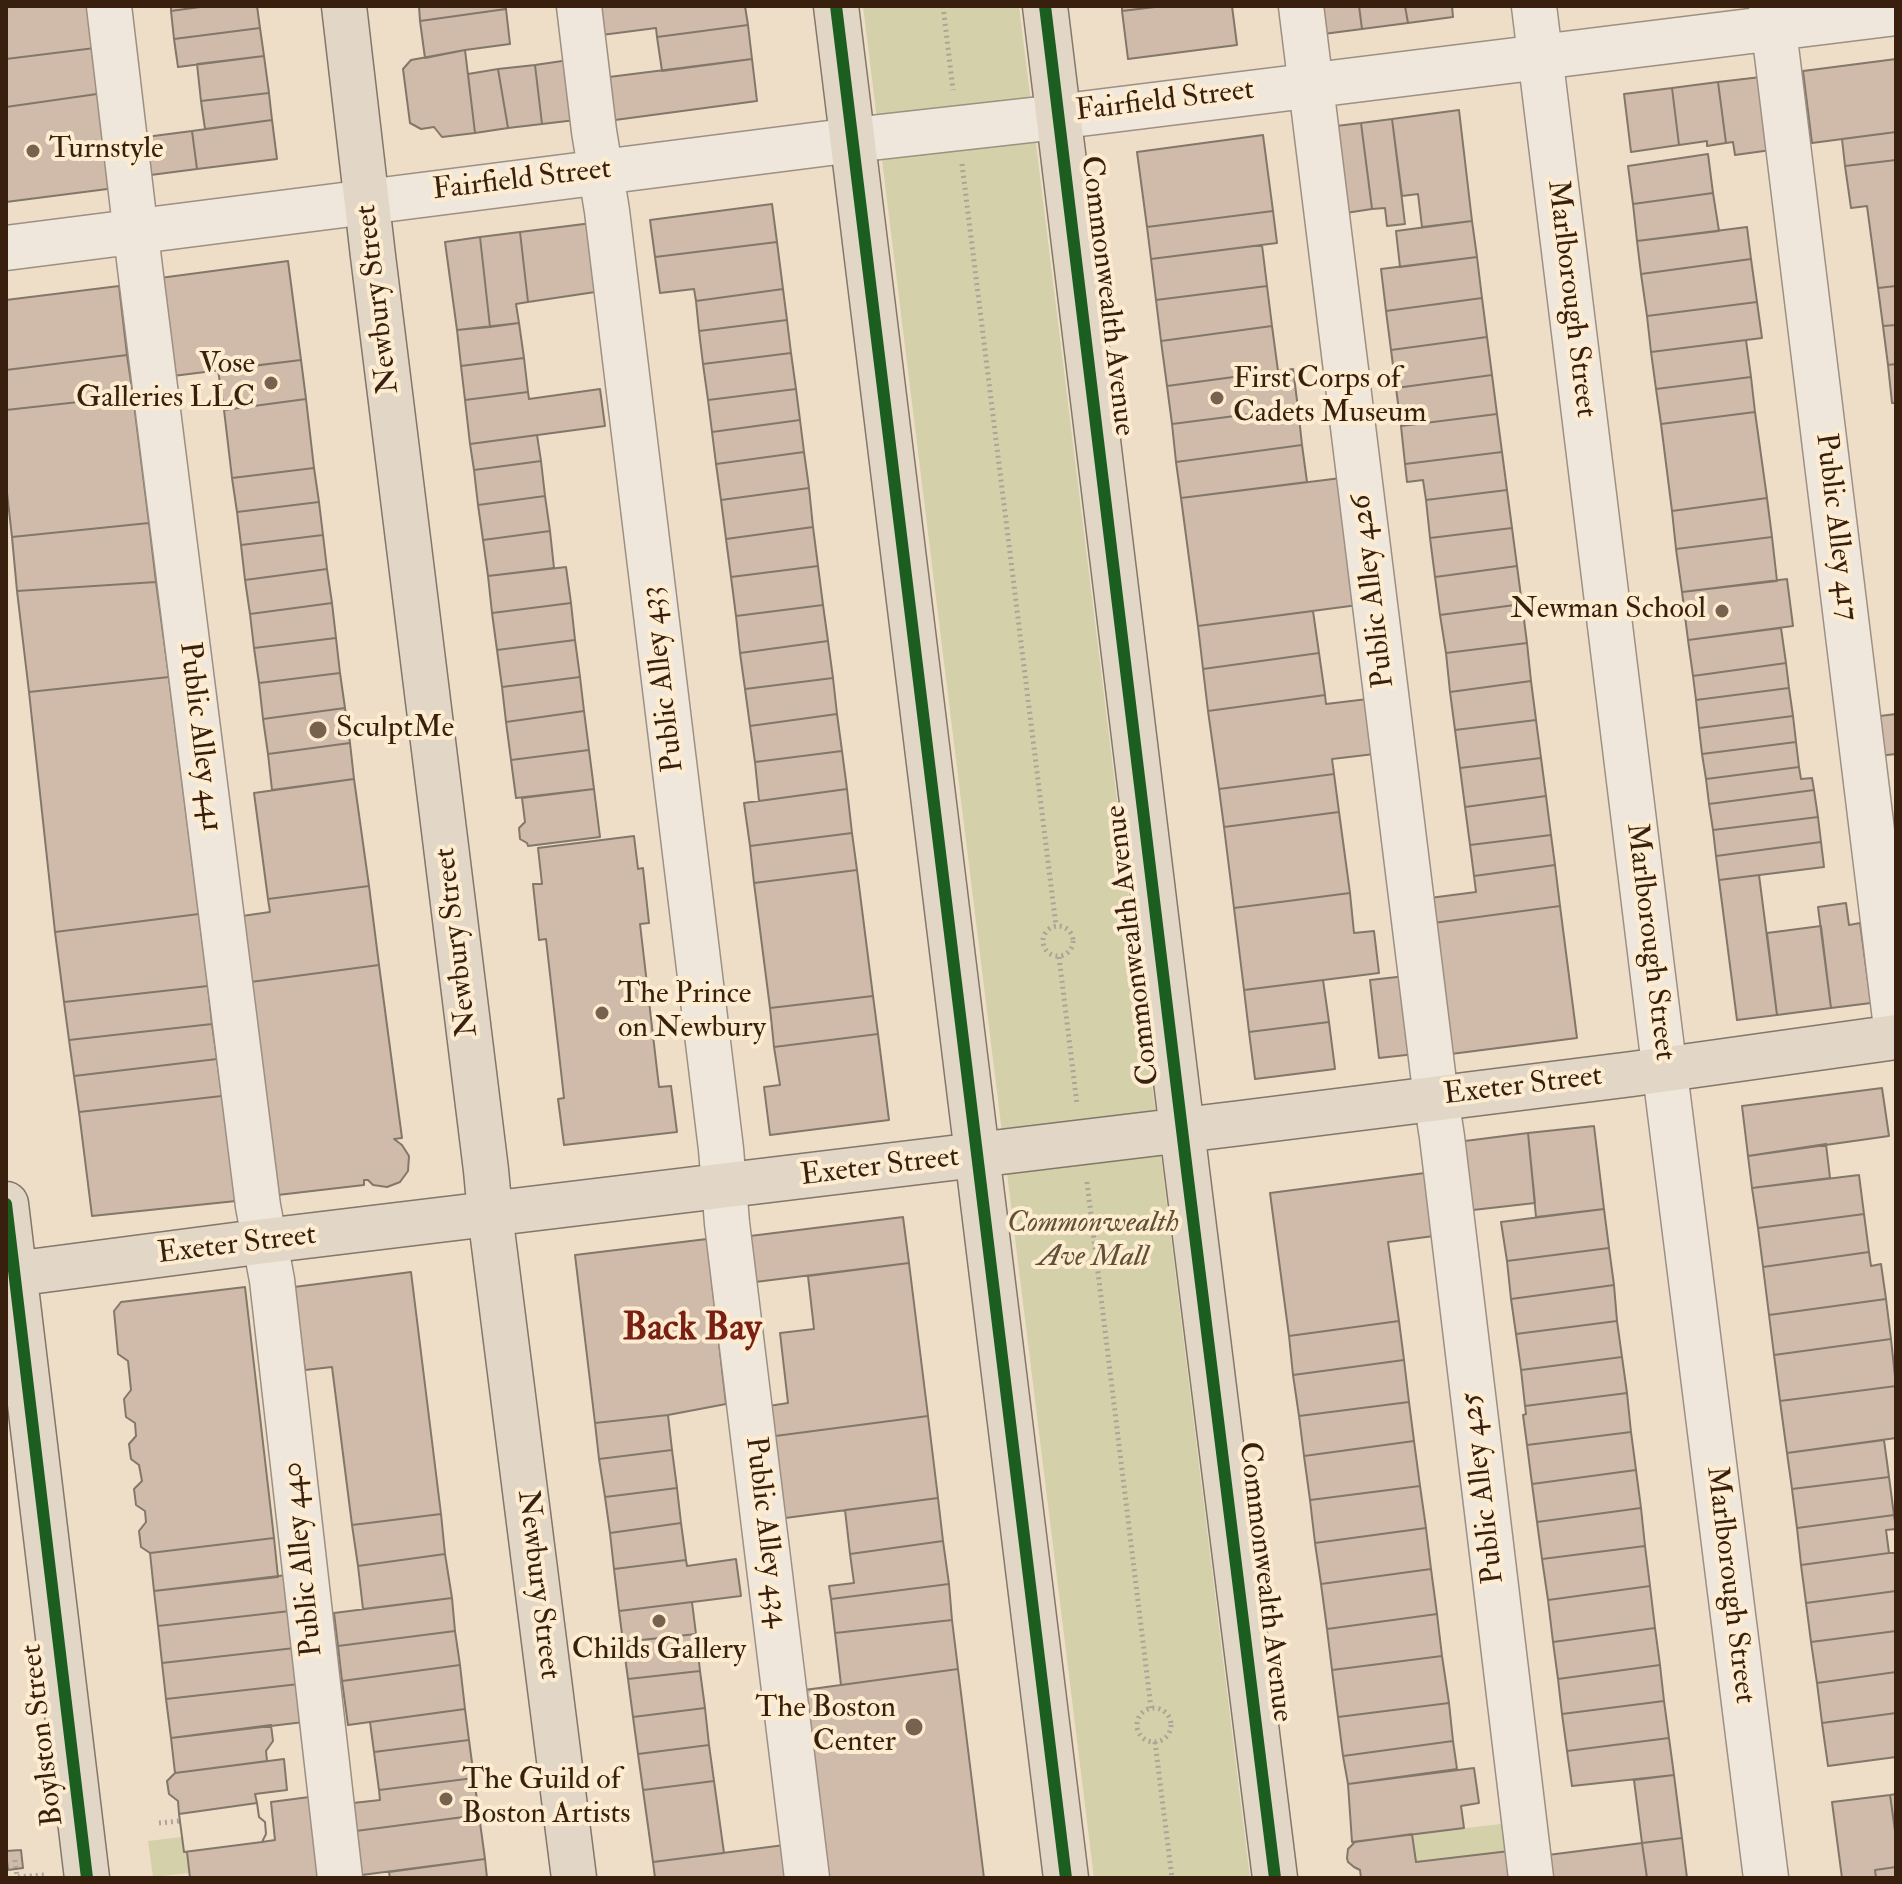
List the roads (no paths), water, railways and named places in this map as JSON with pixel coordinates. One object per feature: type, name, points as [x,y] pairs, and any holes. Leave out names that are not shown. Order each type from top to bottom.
[{"type":"main road","name":"Newbury Street","points":[[344,6],[490,1214],[574,1878]]},
{"type":"main road","points":[[836,6],[1066,1878]]},
{"type":"main road","name":"Commonwealth Avenue","points":[[1045,6],[1275,1878]]},
{"type":"main road","name":"Exeter Street","points":[[11,1274],[977,1156],[1896,1037]]},
{"type":"main road","name":"Boylston Street","points":[[6,1204],[11,1274],[87,1878]]},
{"type":"street","name":"Public Alley 441","points":[[109,6],[258,1206],[265,1241]]},
{"type":"street","name":"Public Alley 433","points":[[579,6],[607,211],[724,1186]]},
{"type":"street","name":"Public Alley 426","points":[[1301,6],[1436,1098]]},
{"type":"street","name":"Marlborough Street","points":[[1534,6],[1766,1878]]},
{"type":"street","name":"Fairfield Street","points":[[6,248],[853,140],[1540,57],[1772,17],[1896,13]]},
{"type":"street","name":"Public Alley 417","points":[[1772,17],[1896,1027]]},
{"type":"street","name":"Public Alley 425","points":[[1436,1098],[1531,1878]]},
{"type":"street","name":"Public Alley 434","points":[[724,1186],[807,1878]]},
{"type":"street","name":"Public Alley 440","points":[[265,1241],[340,1878]]},
{"type":"place","name":"Turnstyle","points":[[33,151]]},
{"type":"place","name":"Vose Galleries LLC","points":[[271,383]]},
{"type":"place","name":"First Corps of Cadets Museum","points":[[1217,398]]},
{"type":"place","name":"Newman School","points":[[1722,611]]},
{"type":"place","name":"SculptMe","points":[[318,730]]},
{"type":"place","name":"The Prince on Newbury","points":[[602,1013]]},
{"type":"place","name":"Childs Gallery","points":[[659,1621]]},
{"type":"place","name":"The Boston Center","points":[[914,1727]]},
{"type":"place","name":"The Guild of Boston Artists","points":[[446,1799]]},
{"type":"district","name":"Back Bay","points":[[692,1331]]},
{"type":"park label","name":"Commonwealth Ave Mall","points":[[1093,1242]]}]
